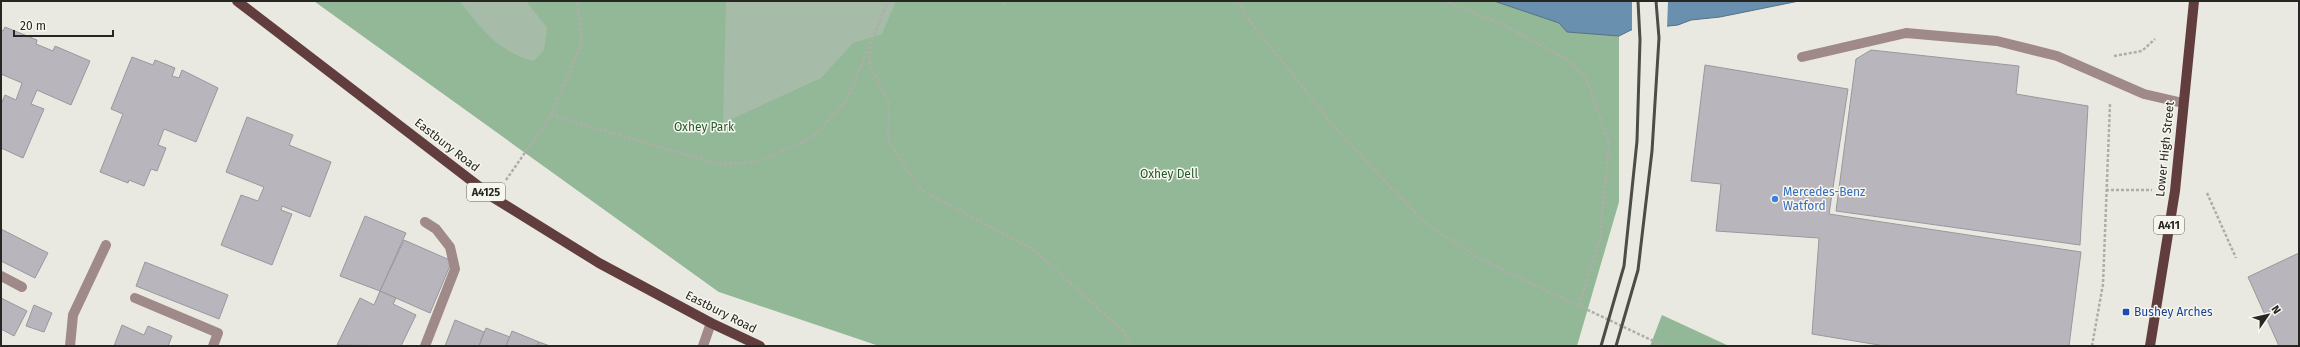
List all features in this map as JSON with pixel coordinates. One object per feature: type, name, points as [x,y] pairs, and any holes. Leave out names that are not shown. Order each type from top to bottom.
[{"type":"main road","name":"Eastbury Road","points":[[238,1],[494,198],[599,263],[711,323],[760,346]]},
{"type":"main road","name":"Lower High Street","points":[[2150,346],[2175,191],[2182,104],[2194,1]]},
{"type":"street","points":[[1802,57],[1906,33],[1997,41],[2057,56],[2144,94],[2182,104]]},
{"type":"street","points":[[425,222],[436,229],[450,247],[455,269],[425,346]]},
{"type":"street","points":[[70,346],[74,315],[106,244]]},
{"type":"street","points":[[1,276],[22,286]]},
{"type":"street","points":[[135,298],[218,333],[214,346]]},
{"type":"street","points":[[703,346],[711,323]]},
{"type":"path","points":[[494,198],[551,115],[582,43],[577,1]]},
{"type":"path","points":[[551,115],[718,164],[756,162],[812,138],[847,100],[888,1]]},
{"type":"path","points":[[1239,1],[1245,15],[1335,128],[1423,221],[1480,258],[1579,304],[1664,346]]},
{"type":"path","points":[[1444,1],[1504,25],[1566,59],[1586,78],[1609,142],[1600,240],[1579,304]]},
{"type":"path","points":[[2112,56],[2142,51],[2155,39]]},
{"type":"path","points":[[870,44],[870,66],[889,103],[888,140],[921,190],[1034,250],[1124,332],[1131,346]]},
{"type":"path","points":[[2092,346],[2103,284],[2110,103]]},
{"type":"path","points":[[2106,190],[2152,190]]},
{"type":"path","points":[[2207,193],[2236,258]]},
{"type":"green space","name":"Oxhey Park","points":[[314,1],[1007,1],[719,292]]},
{"type":"green space","name":"Oxhey Dell","points":[[314,1],[459,1],[491,38],[521,57],[534,61],[544,50],[547,28],[526,1],[726,1],[723,123],[821,78],[853,43],[882,34],[896,1],[1006,1],[1003,5],[1007,1],[1494,1],[1559,23],[1567,32],[1619,36],[1619,202],[1577,346],[879,346],[719,292]]},
{"type":"green space","points":[[1662,315],[1729,346],[1650,346]]},
{"type":"water","points":[[1494,1],[1799,1],[1720,17],[1691,20],[1678,25],[1631,30],[1619,36],[1567,32],[1559,23]]},
{"type":"pier","points":[[1632,1],[1668,1],[1667,29],[1632,32]]},
{"type":"building","points":[[5,27],[37,40],[36,44],[53,51],[55,46],[90,61],[71,105],[37,90],[31,104],[44,109],[23,158],[1,148],[1,104],[5,95],[16,100],[22,83],[1,74],[1,30],[3,31]]},
{"type":"building","points":[[1871,50],[2019,66],[2016,94],[2088,106],[2080,245],[1836,211],[1856,59]]},
{"type":"building","points":[[132,57],[153,65],[155,60],[175,68],[172,76],[179,78],[182,70],[218,88],[196,142],[164,129],[158,145],[166,148],[157,171],[151,169],[144,186],[129,180],[128,183],[100,172],[123,114],[111,109]]},
{"type":"building","name":"Mercedes-Benz Watford","points":[[1705,65],[1848,89],[1829,214],[2081,252],[2069,346],[1885,346],[1812,334],[1819,238],[1716,231],[1721,184],[1691,181]]},
{"type":"building","points":[[247,117],[293,135],[289,145],[331,162],[310,217],[282,206],[281,210],[292,214],[272,265],[221,245],[241,195],[258,201],[264,187],[226,172]]},
{"type":"building","points":[[365,216],[406,233],[380,291],[340,276]]},
{"type":"building","points":[[1,229],[48,253],[35,278],[1,261]]},
{"type":"building","points":[[404,240],[452,261],[430,313],[380,291]]},
{"type":"building","points":[[2299,253],[2299,346],[2279,346],[2248,277]]},
{"type":"building","points":[[145,262],[228,295],[219,319],[136,286]]},
{"type":"building","points":[[380,291],[396,298],[393,304],[416,315],[401,346],[337,345],[360,298],[374,305]]},
{"type":"building","points":[[1,298],[27,311],[14,336],[1,329]]},
{"type":"building","points":[[34,305],[52,313],[44,332],[26,326]]},
{"type":"building","points":[[455,320],[484,332],[479,346],[445,346]]},
{"type":"building","points":[[122,325],[144,335],[148,326],[172,336],[168,346],[114,346]]},
{"type":"building","points":[[486,328],[510,337],[506,346],[479,346]]},
{"type":"building","points":[[512,331],[539,342],[537,346],[506,346]]},
{"type":"building","points":[[539,342],[550,346],[537,346]]},
{"type":"railway","points":[[1601,346],[1624,266],[1637,141],[1640,40],[1638,1]]},
{"type":"railway","points":[[1616,346],[1638,270],[1652,151],[1659,38],[1656,1]]},
{"type":"place","name":"Mercedes-Benz Watford","points":[[1775,199]]},
{"type":"place","name":"Bushey Arches","points":[[2126,312]]}]
